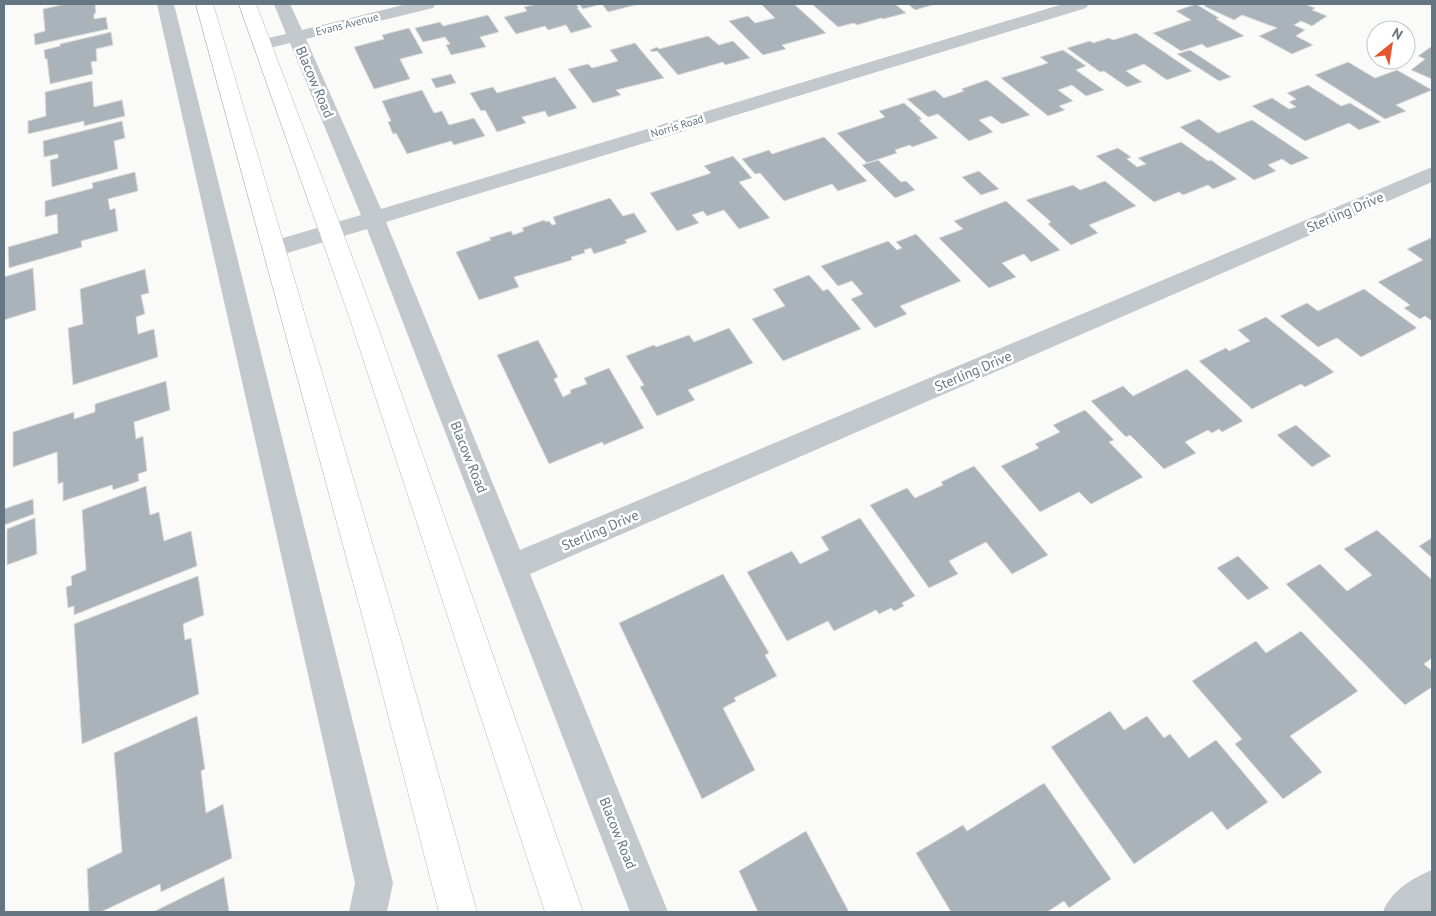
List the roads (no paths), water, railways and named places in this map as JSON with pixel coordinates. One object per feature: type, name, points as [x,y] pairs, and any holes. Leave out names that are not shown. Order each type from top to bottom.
[{"type":"main road","points":[[204,4],[384,637],[458,912]]},
{"type":"main road","points":[[247,4],[332,232],[461,603],[564,912]]},
{"type":"street","points":[[165,4],[374,883],[368,912]]},
{"type":"street","name":"Blacow Road","points":[[282,4],[374,219],[649,912]]},
{"type":"street","name":"Evans Avenue","points":[[261,45],[427,4]]},
{"type":"street","name":"Norris Road","points":[[274,249],[1080,4]]},
{"type":"street","name":"Sterling Drive","points":[[513,567],[1432,174]]},
{"type":"street","points":[[1402,912],[1432,888]]}]
